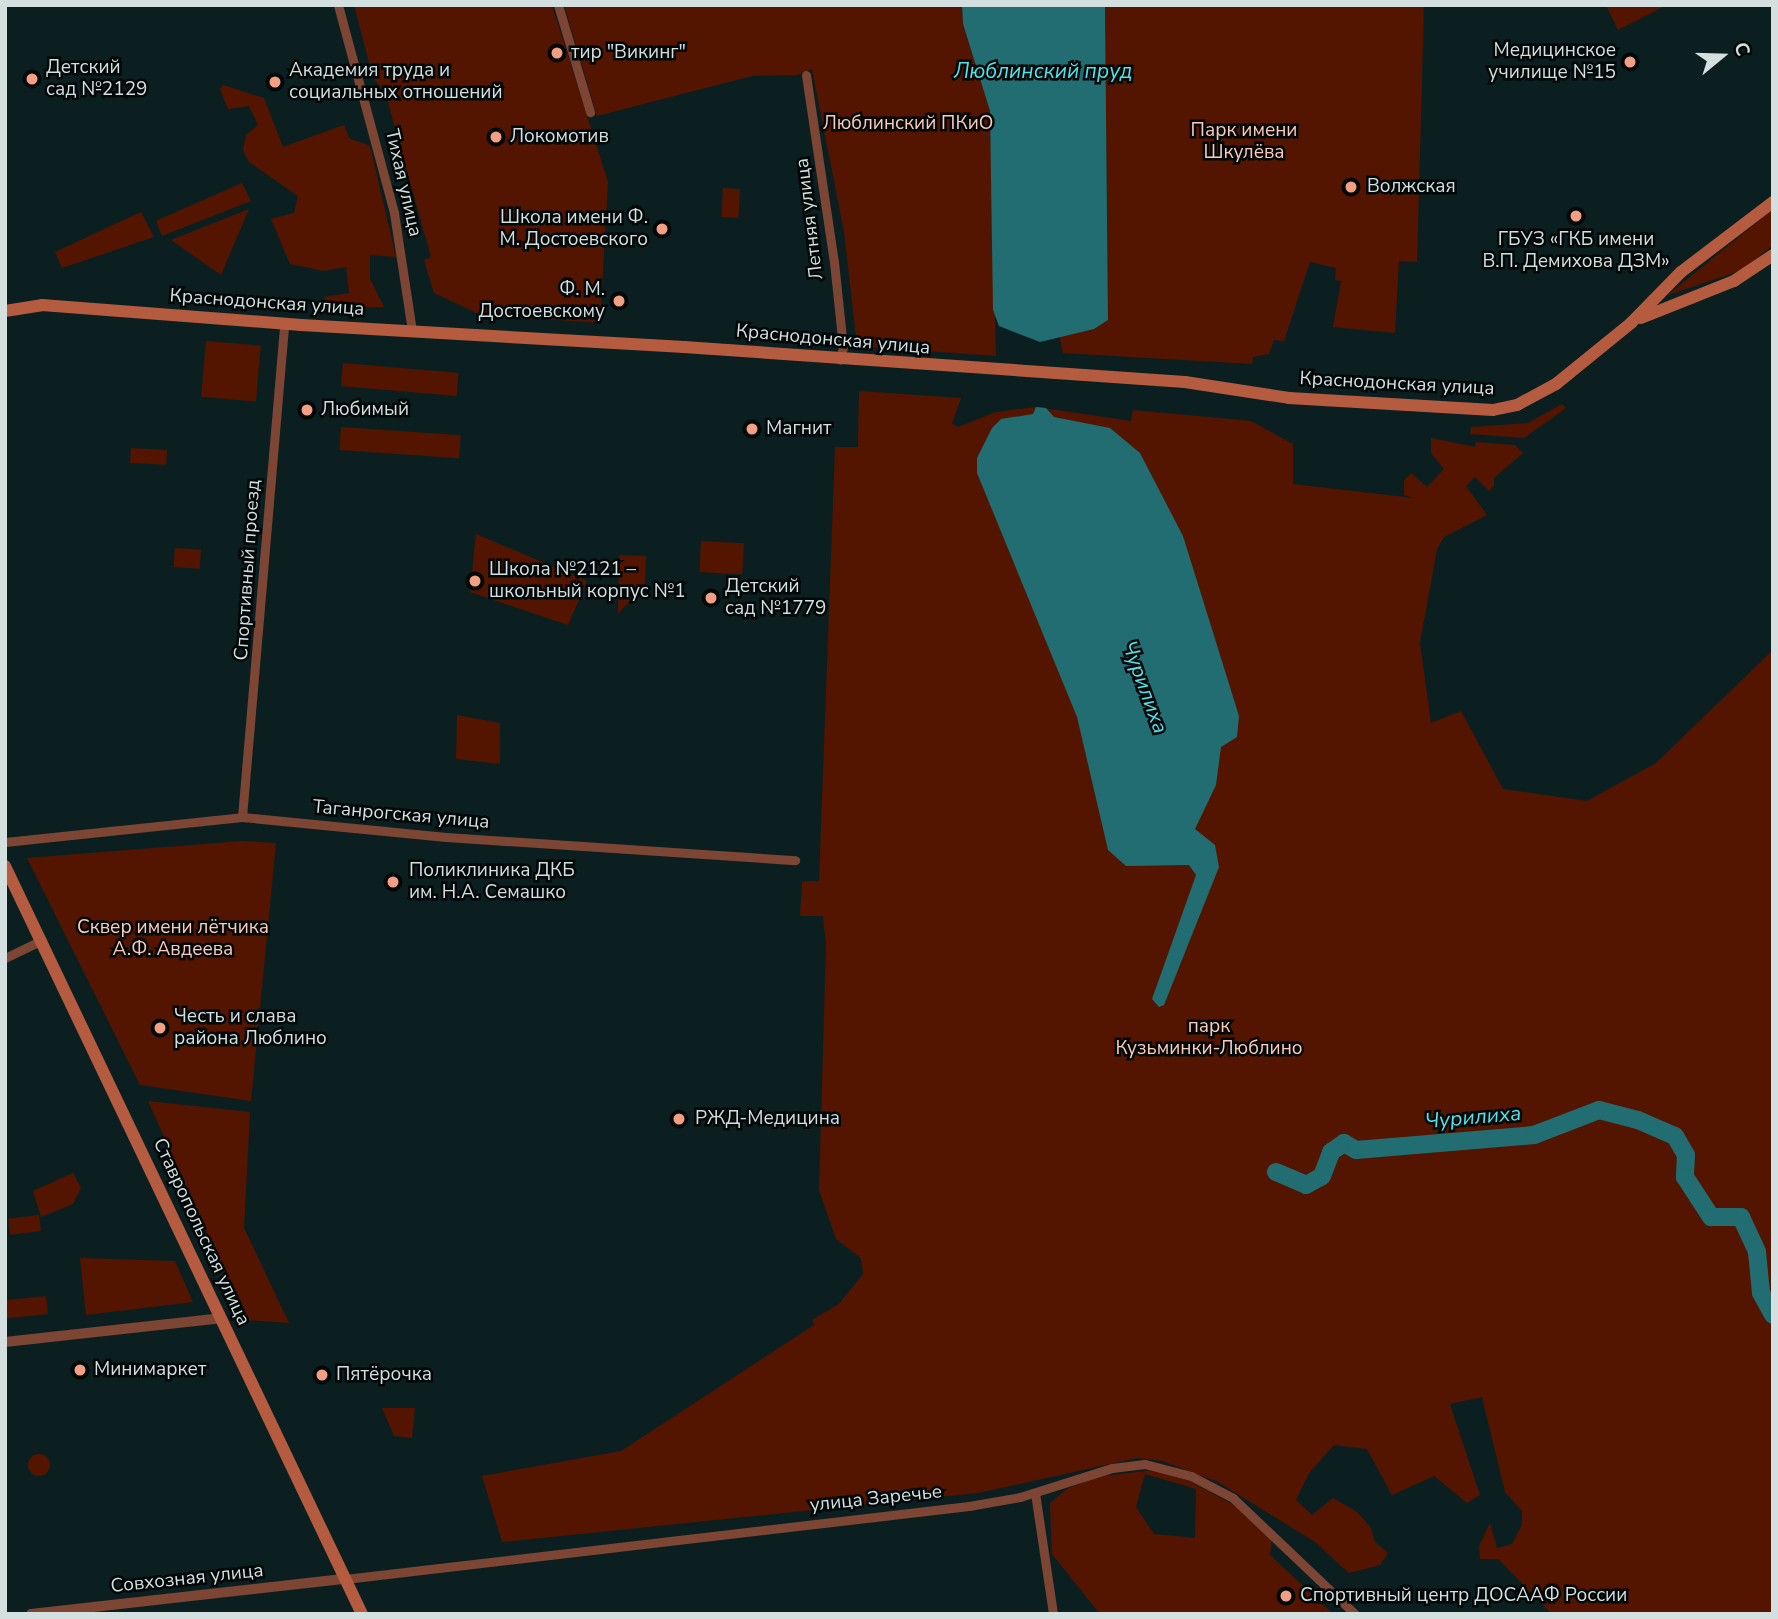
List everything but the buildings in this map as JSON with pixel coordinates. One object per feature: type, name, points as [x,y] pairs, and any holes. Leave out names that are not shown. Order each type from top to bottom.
[{"type":"main road","points":[[1631,323],[1681,272],[1773,202]]},
{"type":"main road","points":[[1631,323],[1734,281],[1773,255]]},
{"type":"main road","name":"Краснодонская улица","points":[[5,311],[42,305],[284,324],[1185,383],[1289,398],[1493,410],[1517,405],[1549,389],[1631,323]]},
{"type":"main road","name":"Ставропольская улица","points":[[5,866],[362,1614]]},
{"type":"street","name":"Тихая улица","points":[[338,5],[394,213],[412,331]]},
{"type":"street","points":[[558,5],[590,112]]},
{"type":"street","name":"Летняя улица","points":[[806,75],[834,262],[843,347],[840,360]]},
{"type":"street","name":"Спортивный проезд","points":[[243,817],[284,324]]},
{"type":"street","name":"Таганрогская улица","points":[[5,842],[243,817],[446,837],[795,860]]},
{"type":"street","points":[[5,958],[42,940]]},
{"type":"street","points":[[5,1342],[221,1318]]},
{"type":"street","name":"улица Заречье","points":[[345,1579],[950,1508],[1035,1493],[1129,1465],[1152,1465],[1191,1476],[1239,1502],[1355,1614]]},
{"type":"street","points":[[1035,1493],[1053,1614]]},
{"type":"street","name":"Совхозная улица","points":[[31,1614],[345,1579]]},
{"type":"green space","name":"Локомотив","points":[[354,5],[552,5],[608,182],[600,323],[481,315],[434,293],[424,260],[431,257],[385,92],[373,78]]},
{"type":"green space","name":"Люблинский ПКиО","points":[[564,5],[962,5],[963,24],[990,111],[996,356],[857,346],[844,232],[812,69],[797,75],[752,76],[597,116]]},
{"type":"green space","name":"Парк имени Шкулёва","points":[[1105,5],[1424,5],[1417,262],[1399,261],[1395,333],[1333,327],[1341,281],[1335,280],[1336,268],[1310,262],[1284,341],[1274,340],[1269,354],[1253,357],[1252,364],[1063,353],[1059,335],[1094,329],[1108,320]]},
{"type":"green space","points":[[1606,5],[1662,5],[1663,7],[1618,30]]},
{"type":"green space","points":[[223,85],[264,98],[283,147],[344,125],[349,138],[370,146],[396,257],[370,255],[370,279],[384,307],[328,308],[324,297],[349,293],[346,267],[324,271],[290,264],[271,219],[294,213],[298,196],[249,162],[243,150],[246,135],[258,125],[249,106],[228,109],[220,89]]},
{"type":"green space","points":[[242,183],[251,201],[162,236],[156,221]]},
{"type":"green space","points":[[723,188],[740,189],[738,218],[721,217]]},
{"type":"green space","points":[[249,209],[221,275],[171,240]]},
{"type":"green space","points":[[1773,209],[1773,245],[1742,270],[1668,295]]},
{"type":"green space","points":[[141,212],[154,237],[62,268],[55,252]]},
{"type":"green space","points":[[206,341],[261,346],[256,402],[201,397]]},
{"type":"green space","points":[[343,363],[459,373],[457,396],[341,386]]},
{"type":"green space","name":"парк Кузьминки-Люблино","points":[[859,391],[961,398],[952,424],[958,427],[996,412],[1036,407],[1131,421],[1133,410],[1251,421],[1293,444],[1293,484],[1413,498],[1404,495],[1404,481],[1411,473],[1427,487],[1444,469],[1431,453],[1431,438],[1475,447],[1476,442],[1515,445],[1523,453],[1494,478],[1494,486],[1489,491],[1475,477],[1466,486],[1487,515],[1444,537],[1437,549],[1420,643],[1431,723],[1461,711],[1503,789],[1587,801],[1656,763],[1773,650],[1773,1614],[1552,1614],[1498,1559],[1480,1559],[1479,1546],[1490,1523],[1497,1548],[1512,1544],[1522,1525],[1522,1511],[1505,1492],[1482,1397],[1450,1404],[1480,1495],[1467,1503],[1434,1476],[1392,1495],[1367,1449],[1334,1445],[1309,1473],[1296,1500],[1312,1515],[1333,1498],[1357,1512],[1371,1528],[1375,1542],[1388,1553],[1380,1565],[1349,1573],[1315,1542],[1218,1482],[1162,1461],[1137,1458],[978,1493],[502,1542],[482,1476],[621,1451],[814,1325],[812,1320],[839,1304],[863,1274],[861,1258],[836,1239],[819,1190],[826,945],[823,916],[800,916],[802,881],[819,881],[835,447],[858,447]]},
{"type":"green space","points":[[1562,404],[1566,408],[1524,438],[1470,434],[1471,427],[1528,423]]},
{"type":"green space","points":[[341,427],[461,435],[459,458],[339,450]]},
{"type":"green space","points":[[131,448],[167,450],[166,465],[130,463]]},
{"type":"green space","points":[[476,534],[587,581],[568,625],[470,592]]},
{"type":"green space","points":[[701,541],[744,543],[742,574],[699,572]]},
{"type":"green space","points":[[175,548],[201,550],[200,569],[174,567]]},
{"type":"green space","points":[[619,555],[646,556],[645,584],[618,614]]},
{"type":"green space","points":[[457,715],[500,723],[500,764],[456,759]]},
{"type":"green space","name":"Сквер имени лётчика А.Ф. Авдеева","points":[[242,841],[276,843],[251,1101],[140,1085],[27,858]]},
{"type":"green space","points":[[148,1101],[250,1112],[244,1228],[289,1323],[246,1320]]},
{"type":"green space","points":[[73,1173],[81,1188],[73,1204],[41,1217],[33,1191]]},
{"type":"green space","points":[[39,1215],[41,1231],[10,1235],[8,1219]]},
{"type":"green space","points":[[80,1258],[175,1261],[193,1302],[86,1315]]},
{"type":"green space","points":[[46,1296],[48,1314],[7,1318],[5,1300]]},
{"type":"green space","points":[[382,1408],[415,1408],[412,1438],[394,1436]]},
{"type":"green space","points":[[39,1454],[47,1457],[50,1465],[47,1473],[39,1476],[31,1473],[28,1465],[31,1457]]},
{"type":"green space","points":[[1152,1470],[1189,1481],[1236,1506],[1272,1540],[1270,1555],[1333,1614],[1100,1614],[1052,1554],[1050,1503],[1067,1489],[1097,1477]],"holes":[[[1145,1474],[1196,1489],[1195,1538],[1154,1534],[1136,1507]]]},
{"type":"water","name":"Люблинский пруд","points":[[962,5],[1105,5],[1108,320],[1094,329],[1040,342],[999,326],[993,310],[990,111],[963,24]]},
{"type":"water","points":[[1036,407],[1046,408],[1054,417],[1110,428],[1140,453],[1183,536],[1239,716],[1237,737],[1221,747],[1216,785],[1195,829],[1215,845],[1219,867],[1164,1005],[1159,1007],[1152,999],[1196,875],[1189,865],[1126,866],[1108,850],[1077,717],[977,473],[977,458],[992,428],[1001,419],[1033,414]]},
{"type":"waterway","name":"Чурилиха","points":[[1276,1172],[1306,1185],[1322,1176],[1331,1152],[1344,1143],[1356,1150],[1534,1135],[1599,1110],[1638,1120],[1675,1136],[1686,1155],[1685,1177],[1711,1217],[1741,1217],[1757,1252],[1761,1293],[1773,1315]]},
{"type":"place","name":"тир \"Викинг\"","points":[[557,53]]},
{"type":"place","name":"Медицинское училище №15","points":[[1630,62]]},
{"type":"place","name":"Детский сад №2129","points":[[32,79]]},
{"type":"place","name":"Академия труда и социальных отношений","points":[[275,82]]},
{"type":"place","name":"Локомотив","points":[[496,137]]},
{"type":"place","name":"Волжская","points":[[1351,187]]},
{"type":"place","name":"ГБУЗ «ГКБ имени В.П. Демихова ДЗМ»","points":[[1576,216]]},
{"type":"place","name":"Школа имени Ф. М. Достоевского","points":[[662,229]]},
{"type":"place","name":"Ф. М. Достоевскому","points":[[619,301]]},
{"type":"place","name":"Любимый","points":[[307,410]]},
{"type":"place","name":"Магнит","points":[[752,429]]},
{"type":"place","name":"Школа №2121 – школьный корпус №1","points":[[475,581]]},
{"type":"place","name":"Детский сад №1779","points":[[711,598]]},
{"type":"place","name":"Поликлиника ДКБ им. Н.А. Семашко","points":[[393,882]]},
{"type":"place","name":"Честь и слава района Люблино","points":[[160,1028]]},
{"type":"place","name":"РЖД-Медицина","points":[[679,1119]]},
{"type":"place","name":"Минимаркет","points":[[80,1370]]},
{"type":"place","name":"Пятёрочка","points":[[322,1375]]},
{"type":"place","name":"Спортивный центр ДОСААФ России","points":[[1286,1596]]}]
